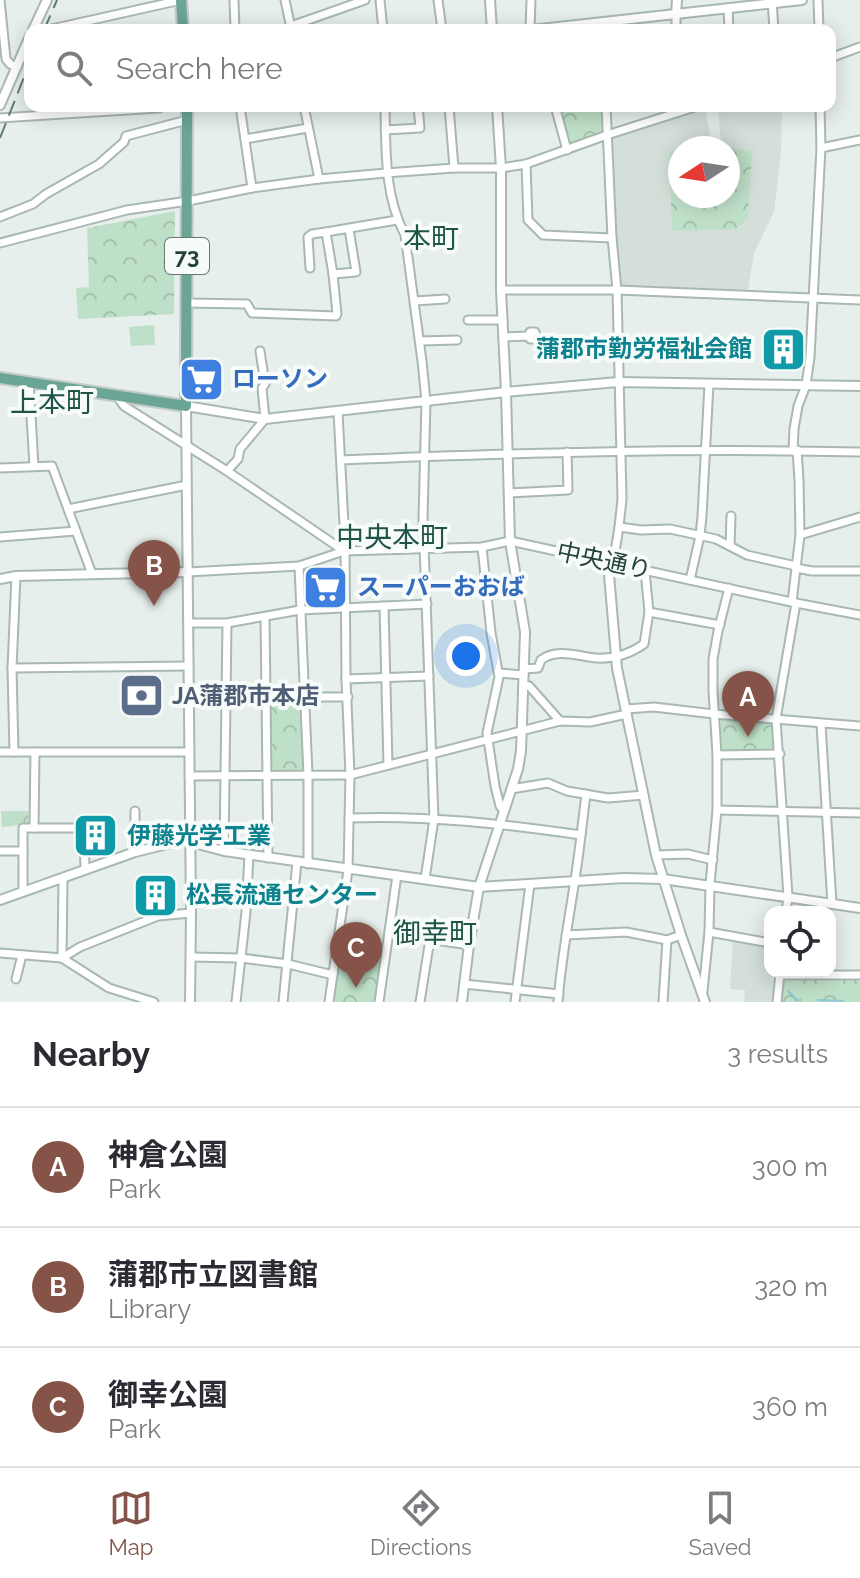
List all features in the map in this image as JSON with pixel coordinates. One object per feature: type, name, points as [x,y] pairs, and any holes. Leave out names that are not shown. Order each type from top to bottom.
[{"type":"main road","points":[[181,0],[183,24]]},
{"type":"main road","name":"73","points":[[186,406],[187,112]]},
{"type":"main road","points":[[0,378],[186,406]]},
{"type":"street","points":[[0,0],[6,59],[17,67]]},
{"type":"street","points":[[36,24],[47,0]]},
{"type":"street","points":[[74,24],[181,0]]},
{"type":"street","points":[[234,0],[235,24]]},
{"type":"street","points":[[285,0],[290,24]]},
{"type":"street","points":[[302,24],[365,0]]},
{"type":"street","points":[[380,0],[382,24]]},
{"type":"street","points":[[438,0],[441,24]]},
{"type":"street","points":[[490,0],[492,24]]},
{"type":"street","points":[[531,0],[531,24]]},
{"type":"street","points":[[676,24],[677,0]]},
{"type":"street","points":[[616,24],[802,0]]},
{"type":"street","points":[[818,0],[819,24]]},
{"type":"street","points":[[772,2],[774,24]]},
{"type":"street","points":[[728,8],[729,24]]},
{"type":"street","points":[[836,56],[860,47]]},
{"type":"street","points":[[0,105],[24,50]]},
{"type":"street","points":[[0,118],[95,112]]},
{"type":"street","points":[[241,112],[252,188]]},
{"type":"street","points":[[305,112],[319,179]]},
{"type":"street","points":[[385,112],[386,173],[397,220],[405,235],[426,401],[424,548],[434,819],[425,879]]},
{"type":"street","points":[[385,130],[420,128],[419,112]]},
{"type":"street","points":[[449,112],[454,168]]},
{"type":"street","points":[[462,1002],[479,887],[518,769],[522,732],[523,618],[510,541],[497,112]]},
{"type":"street","points":[[557,112],[567,150]]},
{"type":"street","points":[[606,112],[617,290],[622,499],[611,563],[616,657],[656,855],[705,1002]]},
{"type":"street","points":[[0,243],[127,210],[252,188],[386,173],[526,164],[671,112]]},
{"type":"street","points":[[787,906],[776,719],[794,602],[800,535],[794,429],[810,357],[820,112]]},
{"type":"street","points":[[0,217],[33,204],[99,164],[124,142],[126,136],[187,120]]},
{"type":"street","points":[[245,139],[308,128]]},
{"type":"street","points":[[821,148],[860,140]]},
{"type":"street","points":[[526,164],[528,220],[543,235],[612,238]]},
{"type":"street","points":[[310,268],[308,237],[312,234],[397,220]]},
{"type":"street","points":[[333,274],[356,272],[349,229]]},
{"type":"street","points":[[187,303],[247,304],[252,313],[336,316],[326,232]]},
{"type":"street","points":[[501,290],[617,290],[860,300]]},
{"type":"street","points":[[415,301],[445,299]]},
{"type":"street","points":[[468,320],[503,320]]},
{"type":"street","points":[[503,337],[529,336]]},
{"type":"street","points":[[420,341],[457,340]]},
{"type":"street","points":[[227,471],[236,462],[240,449],[265,419],[262,388],[265,384],[260,351]]},
{"type":"street","points":[[29,382],[34,466]]},
{"type":"street","points":[[190,1002],[186,406],[265,419],[618,382],[860,386]]},
{"type":"street","points":[[690,580],[700,536],[709,384]]},
{"type":"street","points":[[117,396],[124,406],[227,471],[344,551]]},
{"type":"street","points":[[329,1002],[348,870],[350,775],[338,412]]},
{"type":"street","points":[[341,460],[621,451],[860,452]]},
{"type":"street","points":[[509,493],[568,490],[567,452]]},
{"type":"street","points":[[0,468],[52,466],[92,574]]},
{"type":"street","points":[[68,509],[187,485]]},
{"type":"street","points":[[730,546],[731,516]]},
{"type":"street","points":[[800,535],[860,517]]},
{"type":"street","points":[[619,527],[670,529],[716,539],[747,555],[812,571],[860,571]]},
{"type":"street","points":[[0,537],[76,531]]},
{"type":"street","name":"中央通り","points":[[188,572],[299,566],[344,551],[482,547],[510,541],[860,615]]},
{"type":"street","points":[[482,547],[491,633],[499,673],[487,733],[500,806],[504,811]]},
{"type":"street","points":[[299,566],[308,775],[308,864]]},
{"type":"street","points":[[499,673],[524,676],[538,668],[541,660],[553,654],[600,658],[631,654],[644,644],[649,612],[645,571]]},
{"type":"street","points":[[0,579],[16,576],[188,572]]},
{"type":"street","points":[[14,752],[12,668],[16,576]]},
{"type":"street","points":[[703,991],[717,810],[713,659],[729,588]]},
{"type":"street","points":[[189,623],[227,623],[300,610],[427,604]]},
{"type":"street","points":[[384,606],[388,765]]},
{"type":"street","points":[[649,612],[720,625]]},
{"type":"street","points":[[265,617],[268,858]]},
{"type":"street","points":[[224,851],[227,623]]},
{"type":"street","points":[[12,668],[189,666]]},
{"type":"street","points":[[346,679],[429,676]]},
{"type":"street","points":[[524,676],[560,721]]},
{"type":"street","points":[[189,697],[348,697]]},
{"type":"street","points":[[189,776],[350,775],[560,721],[590,722],[654,707],[860,726]]},
{"type":"street","points":[[821,724],[832,904]]},
{"type":"street","points":[[0,752],[189,752]]},
{"type":"street","points":[[34,828],[35,752]]},
{"type":"street","points":[[717,755],[780,754]]},
{"type":"street","points":[[511,789],[548,783],[567,791],[608,798],[644,795]]},
{"type":"street","points":[[464,984],[517,989],[558,998],[561,958],[576,881],[586,794]]},
{"type":"street","points":[[717,810],[860,813]]},
{"type":"street","points":[[135,811],[135,852]]},
{"type":"street","points":[[349,818],[500,823],[581,835]]},
{"type":"street","points":[[23,891],[23,828],[84,828],[85,870]]},
{"type":"street","points":[[0,900],[135,852],[183,840],[249,855],[479,887],[624,878],[663,879],[860,908]]},
{"type":"street","points":[[0,851],[23,851]]},
{"type":"street","points":[[656,855],[688,854],[713,860]]},
{"type":"street","points":[[236,1002],[249,855]]},
{"type":"street","points":[[283,1002],[297,862]]},
{"type":"street","points":[[379,1002],[397,875]]},
{"type":"street","points":[[62,958],[63,878]]},
{"type":"street","points":[[515,1002],[530,884]]},
{"type":"street","points":[[62,958],[93,941],[158,916],[191,913]]},
{"type":"street","points":[[566,935],[626,932],[667,940],[681,935]]},
{"type":"street","points":[[709,932],[764,942]]},
{"type":"street","points":[[389,933],[469,945]]},
{"type":"street","points":[[420,1002],[430,939]]},
{"type":"street","points":[[663,1002],[667,940]]},
{"type":"street","points":[[0,953],[62,958],[109,988],[154,1002]]},
{"type":"street","points":[[16,979],[22,955]]},
{"type":"street","points":[[191,957],[241,958],[288,964],[333,975]]},
{"type":"street","points":[[836,975],[860,975]]},
{"type":"street","points":[[777,1002],[780,978]]},
{"type":"shaded area","points":[[678,112],[706,112],[710,136],[668,136],[668,208],[740,208],[740,136],[720,136],[718,112],[782,112],[774,212],[754,253],[747,296],[617,290],[607,135]]},
{"type":"shaded area","points":[[733,939],[764,946],[764,978],[774,978],[773,1002],[744,1002],[745,990],[730,989]]},
{"type":"green space","points":[[560,112],[601,112],[602,136],[569,148]]},
{"type":"green space","points":[[740,149],[752,152],[748,218],[736,229],[672,231],[671,208],[740,208]]},
{"type":"green space","points":[[175,211],[174,314],[78,319],[76,288],[89,287],[87,228]]},
{"type":"green space","points":[[154,325],[155,345],[131,346],[129,327]]},
{"type":"green space","points":[[272,700],[300,702],[301,772],[271,771]]},
{"type":"green space","points":[[721,719],[773,723],[776,749],[722,752]]},
{"type":"green space","points":[[1,811],[28,811],[29,824],[2,827]]},
{"type":"green space","points":[[336,951],[386,953],[379,1002],[329,1002]]},
{"type":"green space","points":[[784,979],[860,979],[860,1002],[781,1002]]},
{"type":"waterway","points":[[788,991],[801,1000]]},
{"type":"waterway","points":[[818,1000],[843,1001]]},
{"type":"railway","points":[[47,24],[57,0]]},
{"type":"railway","points":[[0,138],[24,77]]},
{"type":"place","name":"蒲郡市勤労福祉会館","points":[[783,349]]},
{"type":"place","name":"ローソン","points":[[201,379]]},
{"type":"place","name":"スーパーおおば","points":[[326,587]]},
{"type":"place","name":"蒲郡市立図書館","points":[[154,606]]},
{"type":"place","name":"JA蒲郡市本店","points":[[141,696]]},
{"type":"place","name":"神倉公園","points":[[748,737]]},
{"type":"place","name":"伊藤光学工業","points":[[96,836]]},
{"type":"place","name":"松長流通センター","points":[[155,895]]},
{"type":"place","name":"御幸公園","points":[[356,988]]},
{"type":"district","name":"本町","points":[[431,238]]},
{"type":"district","name":"上本町","points":[[52,402]]},
{"type":"district","name":"中央本町","points":[[392,537]]},
{"type":"district","name":"御幸町","points":[[435,933]]}]
